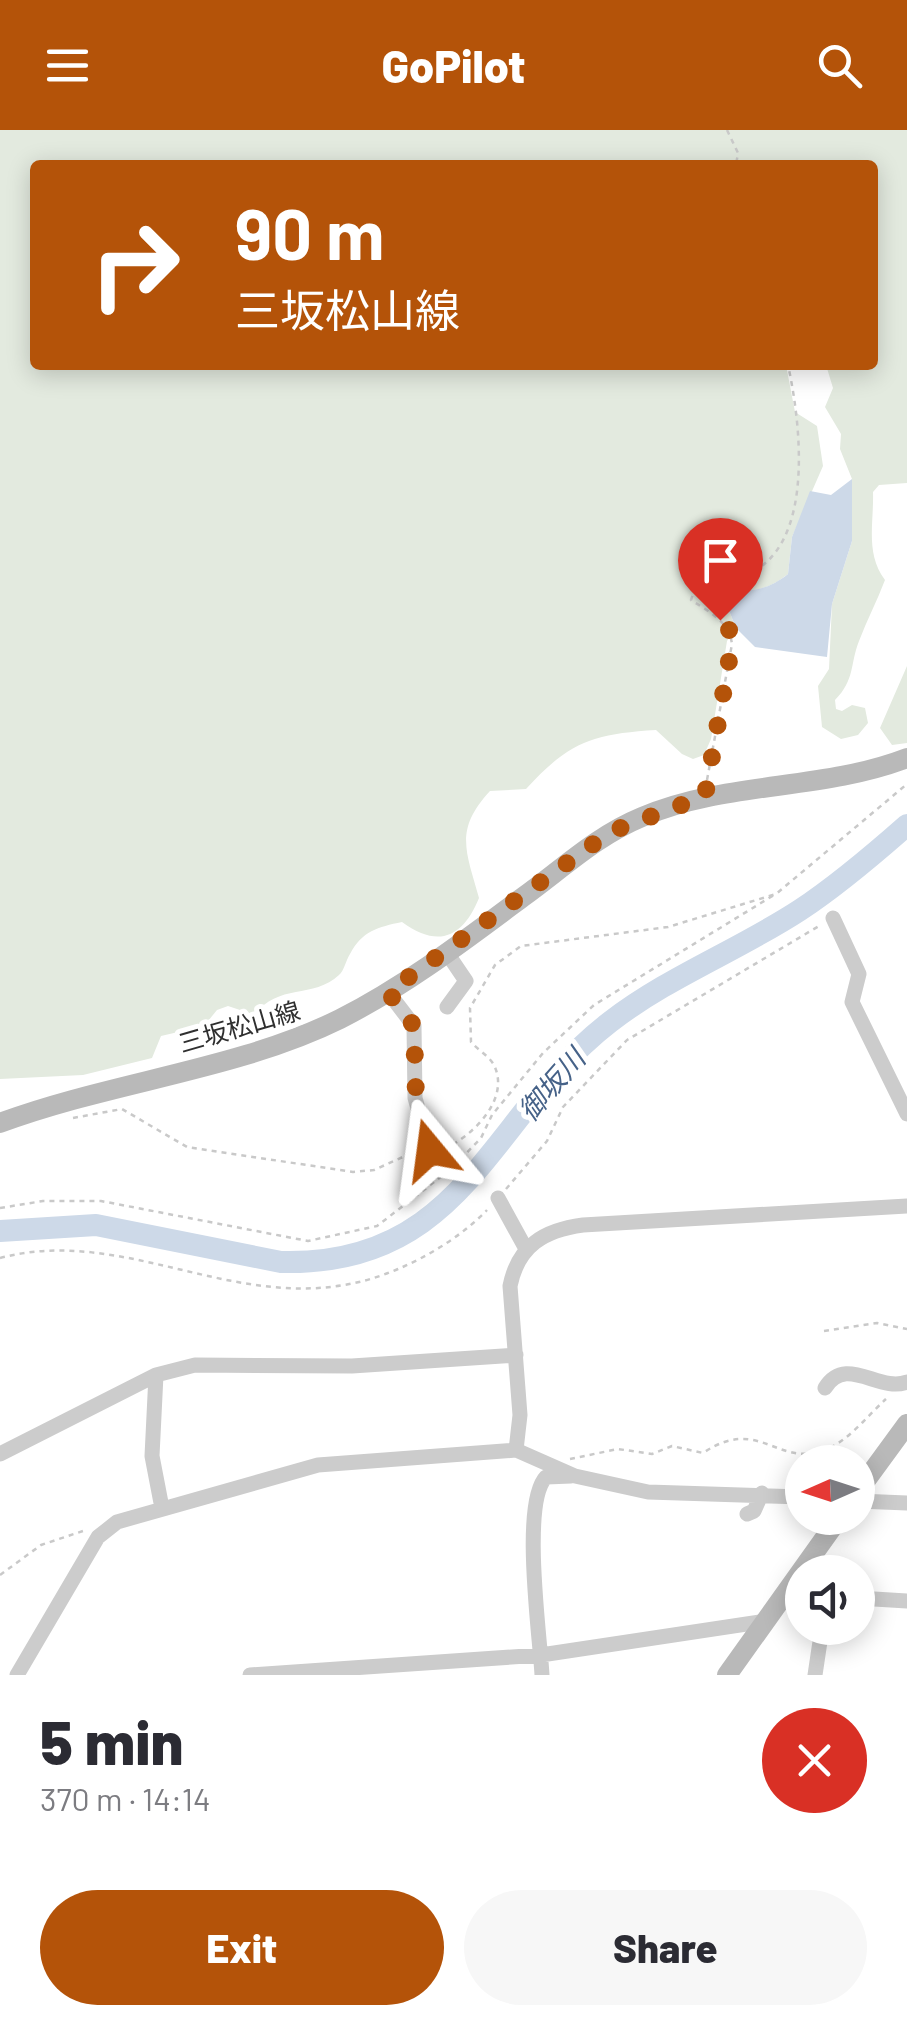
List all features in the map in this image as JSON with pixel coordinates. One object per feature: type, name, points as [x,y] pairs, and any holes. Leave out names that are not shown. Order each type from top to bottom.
[{"type":"main road","name":"三坂松山線","points":[[0,1124],[70,1098],[276,1046],[388,992],[610,832],[705,796],[822,781],[907,758]]},
{"type":"main road","points":[[875,1467],[907,1424]]},
{"type":"main road","points":[[727,1675],[785,1599]]},
{"type":"street","points":[[833,918],[859,974],[852,1002],[907,1114]]},
{"type":"street","points":[[447,953],[466,981],[448,1007]]},
{"type":"street","points":[[388,992],[414,1026],[416,1098],[430,1150]]},
{"type":"street","points":[[498,1198],[526,1249]]},
{"type":"street","points":[[516,1450],[520,1415],[510,1286],[513,1270],[526,1249],[548,1233],[583,1225],[907,1206]]},
{"type":"street","points":[[0,1454],[156,1374],[195,1365],[352,1366],[516,1355]]},
{"type":"street","points":[[825,1388],[838,1375],[852,1372],[901,1384]]},
{"type":"street","points":[[156,1374],[152,1456],[162,1508]]},
{"type":"street","points":[[16,1675],[104,1532],[117,1522],[318,1464],[516,1450],[568,1472],[678,1496],[785,1495]]},
{"type":"street","points":[[542,1675],[532,1561],[536,1490],[546,1477],[568,1472]]},
{"type":"street","points":[[748,1514],[754,1511],[762,1493]]},
{"type":"street","points":[[875,1502],[907,1503]]},
{"type":"street","points":[[875,1599],[907,1601]]},
{"type":"street","points":[[250,1675],[541,1655],[767,1621]]},
{"type":"street","points":[[815,1675],[819,1645]]},
{"type":"path","points":[[727,130],[738,152],[737,160]]},
{"type":"path","points":[[705,796],[732,644],[730,631],[720,620],[691,600],[692,586],[698,579],[724,582],[747,578],[764,568],[784,545],[794,488],[798,410],[789,370]]},
{"type":"path","points":[[62,1120],[122,1108],[187,1147],[353,1172],[374,1170],[412,1151],[451,1146],[484,1122],[497,1076],[490,1060],[470,1042],[468,1016],[501,960],[528,945],[668,927],[776,894],[907,784]]},
{"type":"path","points":[[824,1332],[876,1323],[907,1329]]},
{"type":"path","points":[[568,1472],[575,1456],[618,1449],[652,1454],[672,1446],[702,1453],[723,1440],[744,1437],[786,1450],[820,1452],[855,1428],[901,1384]]},
{"type":"path","points":[[0,1575],[41,1545],[91,1528],[104,1532]]},
{"type":"shaded area","points":[[0,130],[907,130],[907,483],[879,485],[873,492],[873,548],[885,580],[859,641],[849,679],[835,700],[836,709],[842,711],[852,705],[865,708],[868,723],[858,735],[841,739],[822,727],[818,686],[829,669],[832,604],[852,541],[852,479],[840,449],[841,434],[825,407],[833,388],[828,370],[878,370],[878,160],[30,160],[30,370],[787,370],[795,412],[817,426],[823,466],[792,537],[788,574],[756,590],[703,594],[730,613],[736,628],[727,641],[711,739],[704,755],[693,759],[682,754],[656,730],[615,734],[583,743],[555,761],[526,789],[490,791],[479,805],[471,818],[466,841],[479,898],[457,930],[438,937],[402,922],[378,928],[360,940],[341,973],[329,982],[274,999],[255,1015],[228,1006],[217,1010],[204,1026],[161,1036],[152,1058],[83,1075],[0,1079]]},
{"type":"shaded area","points":[[907,666],[907,743],[892,745],[880,728]]},
{"type":"water","points":[[852,479],[852,541],[832,604],[827,657],[755,647],[736,628],[730,613],[703,594],[704,589],[758,589],[788,574],[792,537],[810,491],[831,495]]},
{"type":"waterway","name":"御坂川","points":[[0,1231],[96,1225],[281,1262],[343,1257],[394,1240],[435,1213],[470,1178],[569,1059],[610,1022],[656,991],[800,910],[907,825]]},
{"type":"route","points":[[430,1150],[416,1098],[414,1026],[388,992],[610,832],[641,817],[705,796],[732,644],[730,631],[720,620]]}]
